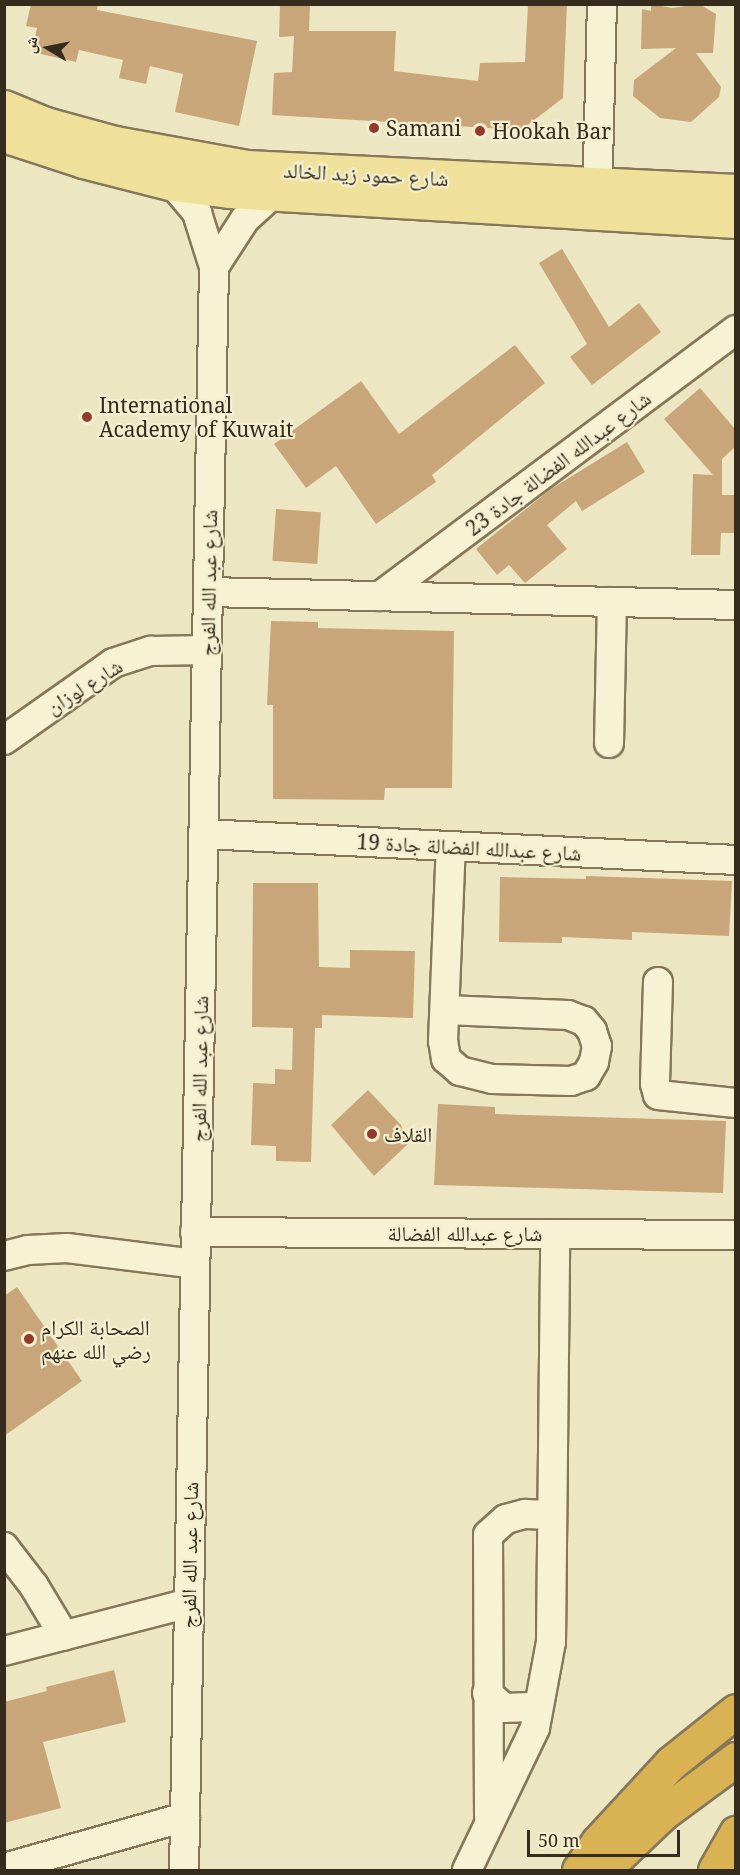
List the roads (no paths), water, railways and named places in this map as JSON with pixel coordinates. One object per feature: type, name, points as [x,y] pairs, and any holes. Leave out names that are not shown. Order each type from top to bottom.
[{"type":"highway","points":[[579,1870],[598,1842],[671,1763],[735,1711]]},
{"type":"highway","points":[[603,1870],[663,1813],[735,1759]]},
{"type":"highway","points":[[715,1870],[735,1833]]},
{"type":"main road","name":"شارع حمود زيد الخالد","points":[[4,107],[105,141],[201,161],[419,178],[597,200],[735,221]]},
{"type":"main road","name":"شارع حمود زيد الخالد","points":[[4,135],[83,161],[173,184],[273,194],[597,200],[735,191]]},
{"type":"street","points":[[597,200],[602,4]]},
{"type":"street","name":"شارع عبد الله الفرج","points":[[173,184],[197,213],[214,267],[184,1870]]},
{"type":"street","points":[[214,267],[245,219],[273,194]]},
{"type":"street","name":"شارع عبدالله الفضالة جادة 23","points":[[380,596],[735,330]]},
{"type":"street","points":[[208,592],[735,605]]},
{"type":"street","points":[[609,743],[612,602]]},
{"type":"street","name":"شارع لوزان","points":[[5,739],[113,663],[151,651],[207,650]]},
{"type":"street","name":"شارع عبدالله الفضالة جادة 19","points":[[203,834],[735,860]]},
{"type":"street","points":[[445,1010],[568,1015],[584,1021],[592,1031],[597,1046],[594,1062],[586,1076],[571,1081],[492,1079],[460,1071],[446,1059],[445,1010],[451,846]]},
{"type":"street","points":[[658,982],[655,1084],[658,1095],[735,1102]]},
{"type":"street","name":"شارع عبدالله الفضالة","points":[[195,1232],[735,1235]]},
{"type":"street","points":[[467,1870],[535,1728],[551,1642],[555,1234]]},
{"type":"street","points":[[4,1256],[28,1250],[67,1248],[195,1264]]},
{"type":"street","points":[[489,1824],[488,1535],[506,1519],[525,1514],[552,1515]]},
{"type":"street","points":[[4,1547],[34,1586],[64,1636]]},
{"type":"street","points":[[9,1642],[64,1636],[189,1603]]},
{"type":"street","points":[[488,1693],[504,1708],[538,1707]]},
{"type":"street","points":[[4,1868],[185,1817]]},
{"type":"place","name":"Samani","points":[[374,128]]},
{"type":"place","name":"Hookah Bar","points":[[480,131]]},
{"type":"place","name":"International Academy of Kuwait","points":[[87,417]]},
{"type":"place","name":"القلاف","points":[[372,1134]]},
{"type":"place","name":"الصحابة الكرام رضي الله عنهم","points":[[29,1339]]}]
